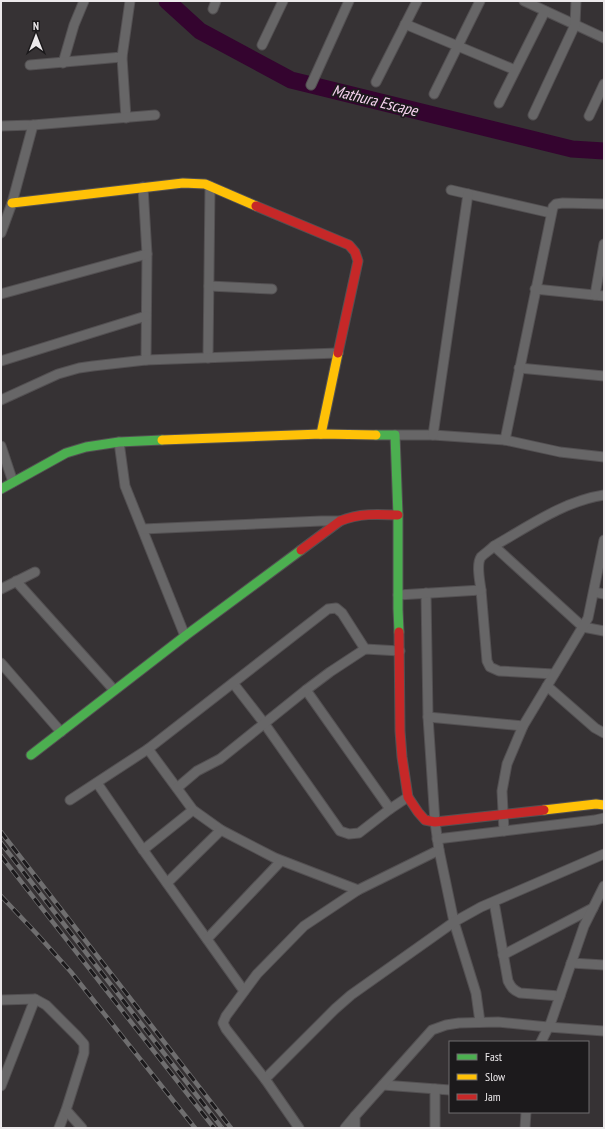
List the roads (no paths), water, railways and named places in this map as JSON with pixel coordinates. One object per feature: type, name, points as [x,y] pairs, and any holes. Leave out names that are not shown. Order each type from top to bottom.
[{"type":"street","points":[[126,118],[122,57],[130,1]]},
{"type":"street","points":[[262,45],[284,1]]},
{"type":"street","points":[[311,85],[349,1]]},
{"type":"street","points":[[376,82],[417,1]]},
{"type":"street","points":[[434,94],[480,1]]},
{"type":"street","points":[[524,1],[604,38]]},
{"type":"street","points":[[533,115],[575,25],[576,1]]},
{"type":"street","points":[[63,62],[80,2]]},
{"type":"street","points":[[499,103],[545,10]]},
{"type":"street","points":[[405,24],[515,70]]},
{"type":"street","points":[[30,66],[122,57]]},
{"type":"street","points":[[589,116],[604,84]]},
{"type":"street","points":[[1,126],[155,116]]},
{"type":"street","points":[[1,233],[12,203],[33,125]]},
{"type":"street","points":[[12,203],[182,183],[205,184],[349,245],[356,252],[358,261],[321,434]]},
{"type":"street","points":[[208,358],[210,186]]},
{"type":"street","points":[[143,187],[147,254],[146,360]]},
{"type":"street","points":[[451,190],[551,213]]},
{"type":"street","points":[[433,435],[468,194]]},
{"type":"street","points":[[505,440],[553,207],[556,204],[604,204]]},
{"type":"street","points":[[535,289],[599,295],[604,244]]},
{"type":"street","points":[[1,294],[147,254]]},
{"type":"street","points":[[209,286],[272,289]]},
{"type":"street","points":[[1,361],[146,316]]},
{"type":"street","points":[[1,400],[58,374],[79,368],[146,360],[338,353]]},
{"type":"street","points":[[519,368],[604,376]]},
{"type":"street","points":[[1,489],[66,453],[86,447],[119,442],[321,434],[433,435],[505,440],[560,452],[604,458]]},
{"type":"street","points":[[395,435],[398,515],[400,731],[408,797],[425,820],[434,822],[596,804],[604,805]]},
{"type":"street","points":[[119,442],[125,486],[185,636]]},
{"type":"street","points":[[1,446],[13,482]]},
{"type":"street","points":[[554,674],[499,671],[490,667],[487,661],[478,566],[479,561],[494,546],[554,511],[604,495]]},
{"type":"street","points":[[31,755],[185,636],[340,521],[366,514],[398,515]]},
{"type":"street","points":[[142,529],[340,521]]},
{"type":"street","points":[[504,831],[502,791],[507,764],[523,726],[588,618],[602,557],[604,540]]},
{"type":"street","points":[[494,546],[583,627],[604,631]]},
{"type":"street","points":[[1,589],[35,572]]},
{"type":"street","points":[[16,581],[114,690]]},
{"type":"street","points":[[398,595],[481,590]]},
{"type":"street","points":[[594,592],[604,594]]},
{"type":"street","points":[[426,593],[428,717],[434,822],[454,922],[476,993],[480,1022]]},
{"type":"street","points":[[70,800],[148,749],[328,610],[336,608],[342,613],[365,649]]},
{"type":"street","points":[[177,788],[197,771],[220,759],[330,672],[365,649],[400,651]]},
{"type":"street","points":[[1,663],[61,732]]},
{"type":"street","points":[[233,683],[264,723],[340,831],[349,834],[359,833],[408,797]]},
{"type":"street","points":[[547,686],[595,728],[604,733]]},
{"type":"street","points":[[306,690],[390,809]]},
{"type":"street","points":[[428,717],[523,726]]},
{"type":"street","points":[[148,749],[193,810],[221,830],[274,858],[358,890]]},
{"type":"street","points":[[97,783],[244,991]]},
{"type":"street","points":[[143,850],[193,810]]},
{"type":"street","points":[[437,839],[604,818]]},
{"type":"street","points":[[167,883],[221,830]]},
{"type":"street","points":[[299,1128],[265,1079],[226,1029],[223,1023],[226,1016],[257,974],[304,926],[358,890],[439,850]]},
{"type":"street","points":[[265,1079],[335,1008],[350,995],[454,922],[481,907],[604,854]]},
{"type":"street","points":[[207,939],[282,861]]},
{"type":"street","points":[[541,1041],[560,996],[584,926],[604,886]]},
{"type":"street","points":[[494,902],[510,987],[514,991],[560,996]]},
{"type":"street","points":[[503,955],[593,908]]},
{"type":"street","points":[[571,963],[604,965]]},
{"type":"street","points":[[1,1086],[35,999]]},
{"type":"street","points":[[1,1000],[35,999],[46,1005],[78,1036],[84,1044],[84,1053],[59,1128]]},
{"type":"street","points":[[345,1128],[432,1030],[446,1025],[459,1023],[498,1022],[604,1031]]},
{"type":"street","points":[[383,1085],[449,1090]]},
{"type":"street","points":[[435,1089],[435,1128]]},
{"type":"street","points":[[66,1110],[82,1128]]},
{"type":"street","points":[[526,1113],[526,1128]]},
{"type":"street","points":[[355,1116],[355,1128]]},
{"type":"waterway","name":"Mathura Escape","points":[[167,1],[200,31],[291,80],[572,149],[604,151]]},
{"type":"railway","points":[[1,832],[231,1128]]},
{"type":"railway","points":[[1,843],[222,1128]]},
{"type":"railway","points":[[1,856],[214,1128]]},
{"type":"railway","points":[[1,896],[71,972],[195,1128]]}]
